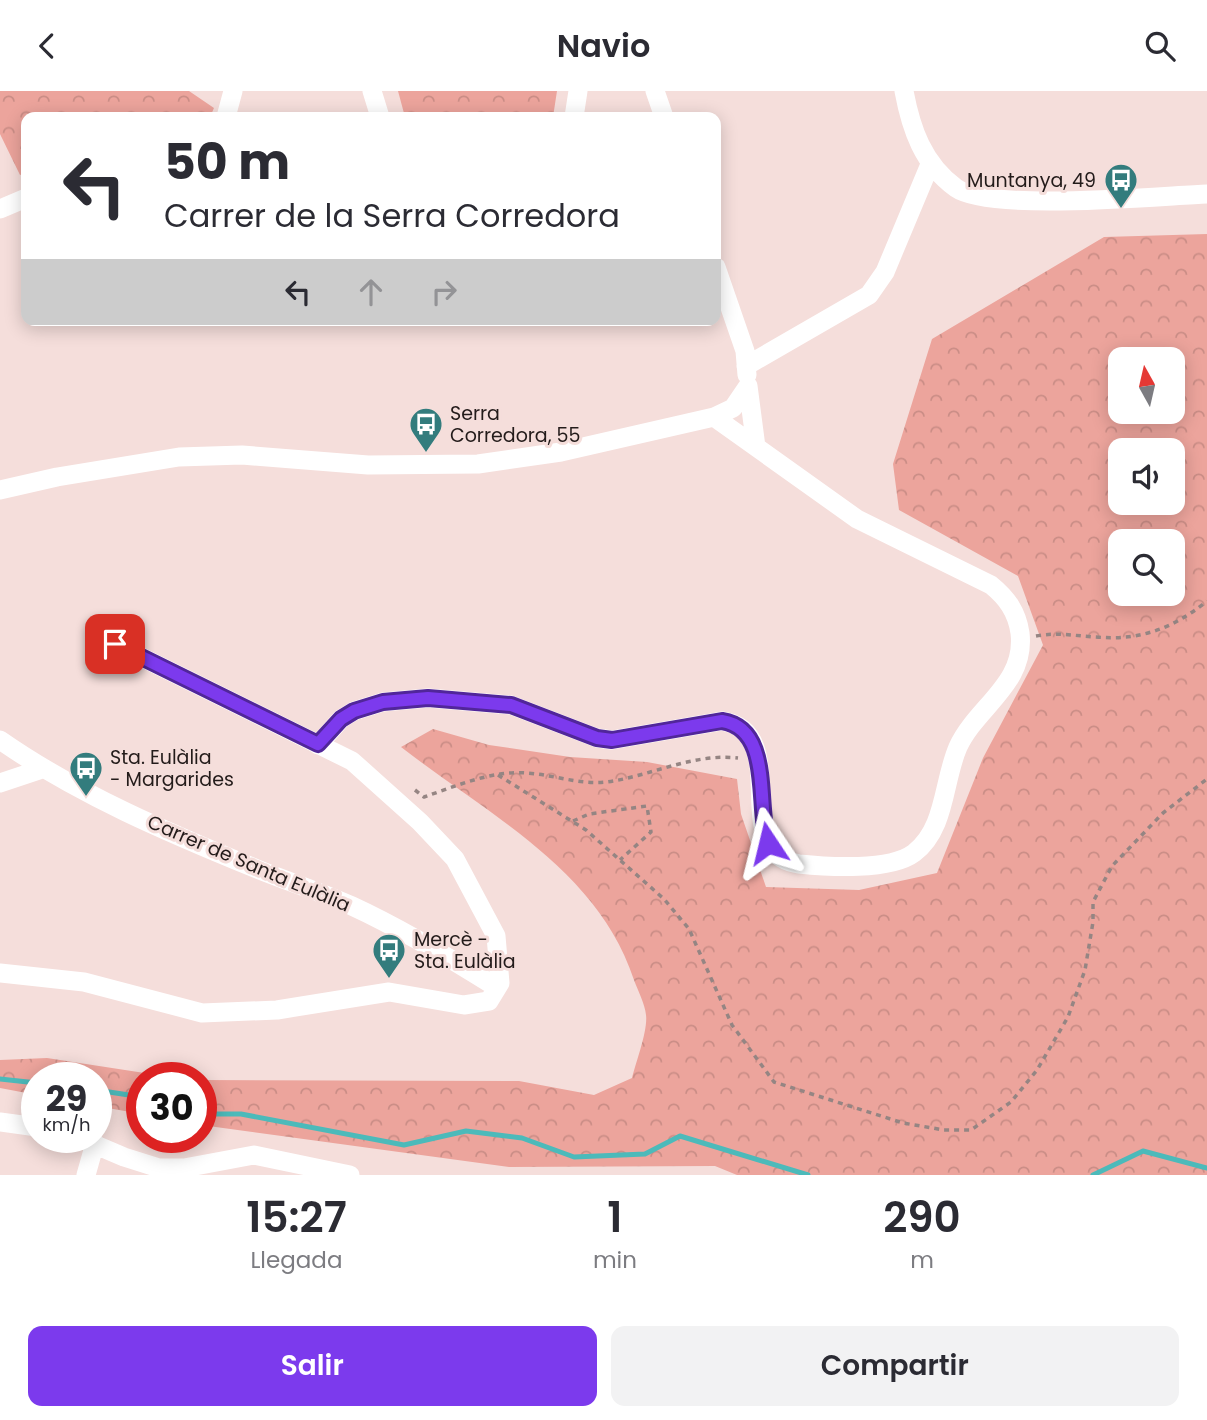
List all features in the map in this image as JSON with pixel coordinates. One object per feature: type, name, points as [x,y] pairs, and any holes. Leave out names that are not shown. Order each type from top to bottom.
[{"type":"street","points":[[227,112],[233,91]]},
{"type":"street","points":[[372,91],[378,112]]},
{"type":"street","points":[[575,112],[578,91]]},
{"type":"street","points":[[655,91],[662,112]]},
{"type":"street","points":[[904,91],[914,133],[931,162],[957,188],[988,199],[1207,194]]},
{"type":"street","points":[[747,366],[869,295],[885,272],[931,162]]},
{"type":"street","points":[[0,209],[21,200]]},
{"type":"street","points":[[721,281],[745,351],[756,447]]},
{"type":"street","points":[[0,491],[57,477],[179,457],[242,455],[368,465],[478,464],[561,452],[714,417],[733,408],[748,386]]},
{"type":"street","points":[[318,744],[341,719],[354,711],[383,702],[428,698],[511,705],[597,738],[612,740],[722,721],[733,723],[748,733],[757,760],[764,829],[771,848],[781,857],[801,864],[871,865],[900,860],[913,854],[932,832],[960,744],[1014,673],[1021,639],[1016,615],[1001,593],[991,585],[857,519],[714,417]]},
{"type":"street","points":[[0,974],[84,982],[202,1013],[276,1010],[389,992],[464,1005],[489,1001],[500,983],[501,961],[496,936],[455,859],[420,821],[352,761],[115,644]]},
{"type":"street","name":"Carrer de Santa Eulàlia","points":[[0,740],[42,769],[257,869],[352,907],[452,959],[496,987]]},
{"type":"street","points":[[0,783],[42,769]]},
{"type":"street","points":[[0,1122],[21,1125]]},
{"type":"street","points":[[112,1152],[159,1168],[184,1168],[254,1155],[350,1175]]},
{"type":"street","points":[[86,1153],[86,1175]]},
{"type":"path","points":[[1021,639],[1052,633],[1106,638],[1154,634],[1207,601]]},
{"type":"path","points":[[406,783],[424,797],[498,775],[528,773],[575,782],[607,782],[699,759],[757,760]]},
{"type":"path","points":[[498,775],[573,821],[664,899],[689,929],[732,1025],[774,1082],[903,1123],[944,1130],[971,1130],[1011,1103],[1037,1070],[1068,1017],[1085,970],[1093,922],[1093,902],[1111,866],[1163,813],[1207,779]]},
{"type":"path","points":[[573,821],[589,814],[647,806],[651,832],[620,860]]},
{"type":"green space","points":[[0,91],[189,91],[214,108],[212,112],[21,112],[20,175],[0,134]]},
{"type":"green space","points":[[398,91],[557,91],[554,112],[404,112]]},
{"type":"green space","points":[[1207,234],[1207,1175],[737,1175],[715,1166],[509,1167],[217,1127],[217,1080],[519,1081],[594,1095],[632,1078],[644,1037],[646,1015],[617,941],[594,906],[567,875],[536,847],[401,747],[433,729],[489,745],[570,757],[647,762],[737,779],[741,814],[766,887],[859,890],[937,873],[983,758],[1043,645],[1018,576],[899,510],[893,464],[932,339],[1104,237]]},
{"type":"green space","points":[[47,1058],[73,1062],[21,1062],[21,1092],[0,1088],[0,1060]]},
{"type":"green space","points":[[112,1068],[126,1070],[126,1111],[112,1109]]},
{"type":"waterway","points":[[0,1079],[21,1081]]},
{"type":"waterway","points":[[112,1092],[126,1095]]},
{"type":"waterway","points":[[217,1114],[241,1114],[404,1145],[466,1131],[522,1138],[574,1157],[645,1154],[680,1136],[808,1175]]},
{"type":"waterway","points":[[1093,1175],[1143,1151],[1207,1168]]},
{"type":"place","name":"Muntanya, 49","points":[[1121,210]]},
{"type":"place","name":"Serra Corredora, 55","points":[[426,454]]},
{"type":"place","name":"Sta. Eulàlia - Margarides","points":[[86,798]]},
{"type":"place","name":"Mercè - Sta. Eulàlia","points":[[389,980]]},
{"type":"route","points":[[115,644],[318,744],[330,729],[354,711],[383,702],[405,699],[428,698],[511,705],[546,716],[597,738],[612,740],[722,721],[733,723],[748,733],[756,749],[764,829],[768,843]]}]
